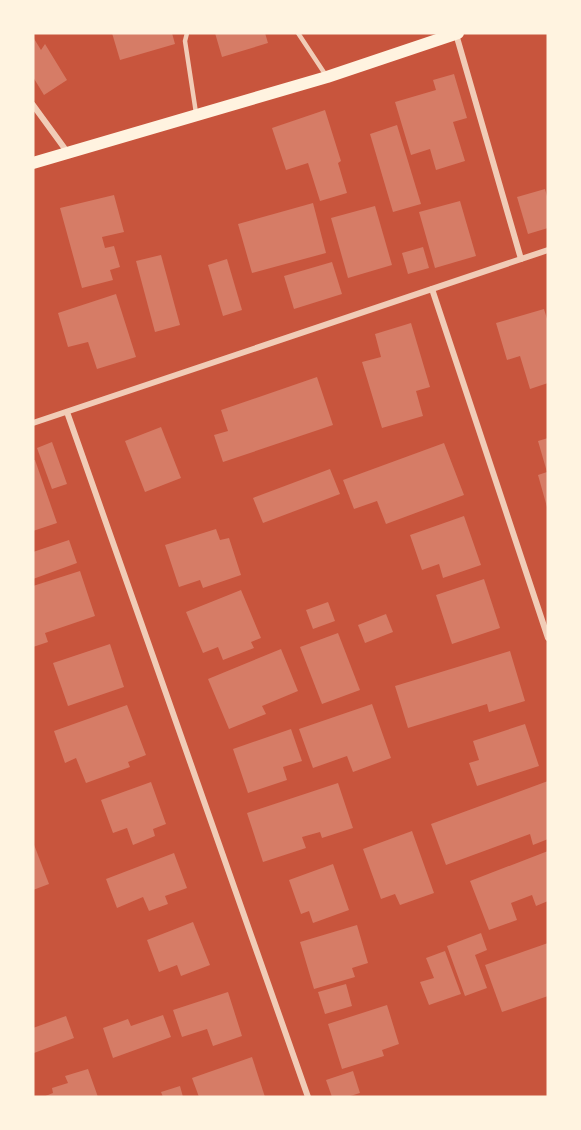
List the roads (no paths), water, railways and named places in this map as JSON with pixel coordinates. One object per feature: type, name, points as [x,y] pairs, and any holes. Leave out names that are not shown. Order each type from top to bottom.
[{"type":"main road","points":[[33,163],[327,77],[457,33]]},
{"type":"street","points":[[457,33],[521,259]]},
{"type":"street","points":[[33,105],[69,153]]},
{"type":"street","points":[[33,423],[548,250]]},
{"type":"street","points":[[432,290],[548,638]]},
{"type":"street","points":[[67,412],[308,1097]]},
{"type":"lane","points":[[186,33],[185,41],[196,115]]},
{"type":"lane","points":[[298,33],[327,77]]}]
